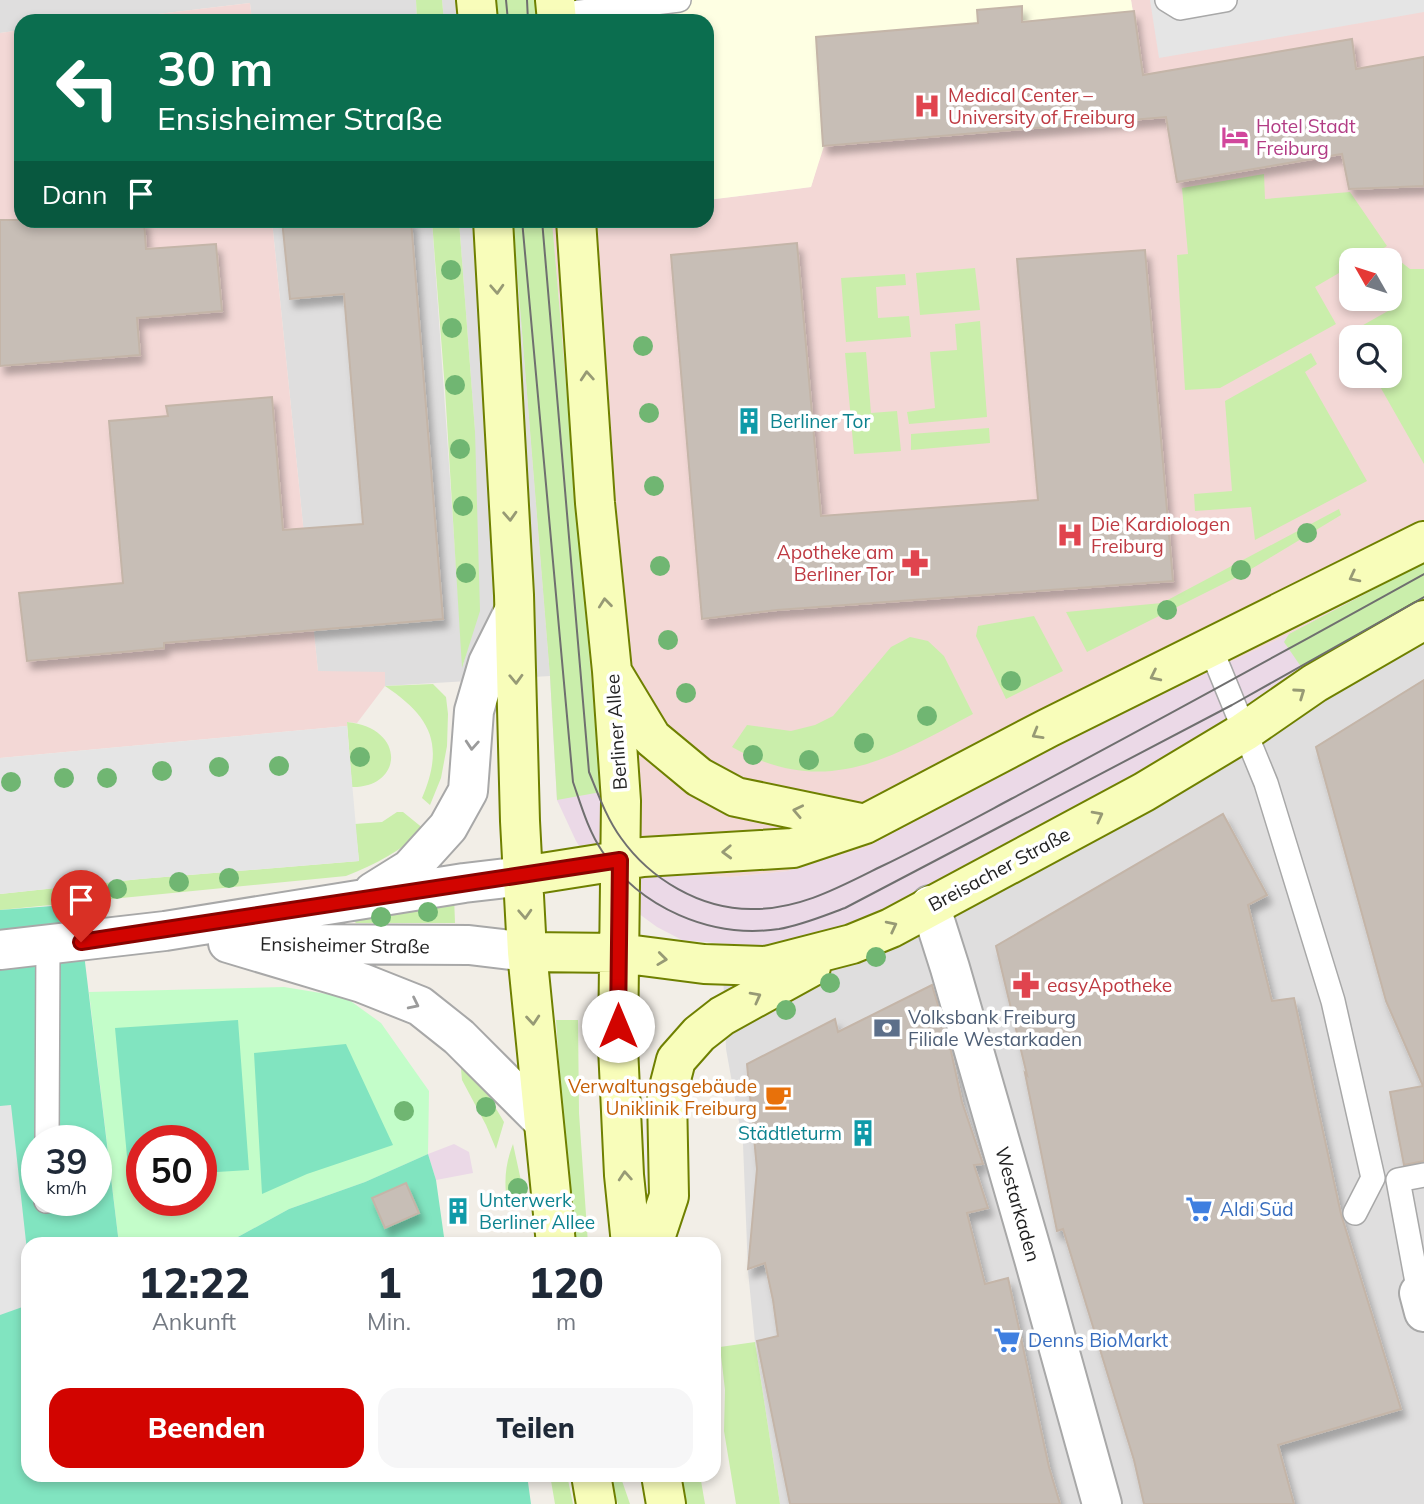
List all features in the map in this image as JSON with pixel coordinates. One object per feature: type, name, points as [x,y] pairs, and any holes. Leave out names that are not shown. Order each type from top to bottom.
[{"type":"main road","points":[[493,228],[514,611],[527,952],[554,1237]]},
{"type":"main road","name":"Berliner Allee","points":[[577,228],[595,503],[612,671],[621,800],[618,1047],[624,1175],[630,1237]]},
{"type":"main road","points":[[620,860],[793,848],[865,824],[1048,728],[1424,541]]},
{"type":"main road","name":"Breisacher Straße","points":[[527,952],[619,953],[704,964],[767,966],[852,944],[891,928],[1144,792],[1244,732],[1315,682],[1424,620]]},
{"type":"main road","points":[[612,671],[652,738],[699,777],[736,797],[865,824]]},
{"type":"main road","name":"Ensisheimer Straße","points":[[523,876],[620,860]]},
{"type":"main road","points":[[655,1237],[668,1196],[667,1095],[676,1060],[699,1034],[722,1016],[852,944]]},
{"type":"main road","points":[[592,1482],[596,1504]]},
{"type":"main road","points":[[662,1482],[666,1504]]},
{"type":"street","name":"Ensisheimer Straße","points":[[362,898],[410,869],[448,827],[468,791],[474,711],[488,663],[514,611]]},
{"type":"street","name":"Ensisheimer Straße","points":[[0,950],[165,931],[362,898],[523,876]]},
{"type":"street","name":"Westarkaden","points":[[930,905],[1034,1259],[1102,1504]]},
{"type":"street","name":"Ensisheimer Straße","points":[[165,931],[228,943],[470,945],[527,952]]},
{"type":"street","points":[[228,943],[362,983],[420,1006],[460,1037],[542,1120]]},
{"type":"lane","points":[[556,12],[679,0]]},
{"type":"lane","points":[[1167,0],[1180,8],[1225,0]]},
{"type":"lane","points":[[1211,649],[1266,783],[1333,1001],[1373,1178],[1355,1213]]},
{"type":"lane","points":[[47,1125],[48,945]]},
{"type":"lane","points":[[1421,1303],[1398,1180],[1424,1175]]},
{"type":"shaded area","points":[[0,0],[416,0],[417,14],[251,14],[250,3],[158,14],[14,14],[14,31],[0,33]]},
{"type":"shaded area","points":[[442,0],[495,0],[496,14],[443,14]]},
{"type":"shaded area","name":"Medical Center – University of Freiburg","points":[[600,0],[1131,0],[1146,92],[824,146],[811,187],[714,199],[714,14],[601,14]]},
{"type":"shaded area","points":[[1131,0],[1424,0],[1424,563],[1289,634],[1100,724],[867,847],[788,871],[730,877],[692,875],[667,867],[613,813],[601,792],[553,228],[714,228],[714,199],[811,187],[823,146],[1146,92]]},
{"type":"shaded area","points":[[1150,0],[1424,0],[1424,12],[1159,58]]},
{"type":"shaded area","points":[[250,3],[251,14],[158,14]]},
{"type":"shaded area","points":[[14,31],[14,228],[273,228],[318,671],[385,672],[385,686],[357,723],[0,758],[0,33]]},
{"type":"shaded area","points":[[273,228],[432,228],[463,665],[471,636],[475,431],[460,228],[514,228],[550,676],[385,686],[385,672],[318,672]]},
{"type":"shaded area","points":[[514,228],[553,228],[601,792],[613,813],[667,867],[692,875],[730,877],[788,871],[867,847],[1100,724],[1289,634],[1424,563],[1424,607],[1204,743],[896,907],[801,939],[764,947],[682,940],[657,927],[631,908],[587,859],[557,800],[550,676]]},
{"type":"shaded area","points":[[1424,607],[1424,1504],[780,1504],[755,1342],[748,1271],[743,1144],[726,1049],[722,945],[764,947],[847,924]]},
{"type":"shaded area","points":[[347,726],[359,861],[140,879],[0,894],[0,758]]},
{"type":"shaded area","points":[[11,1105],[21,1216],[23,1216],[25,1237],[21,1237],[21,1308],[0,1315],[0,1106]]},
{"type":"shaded area","points":[[454,1144],[469,1152],[473,1173],[436,1180],[428,1154]]},
{"type":"green space","points":[[416,0],[442,0],[443,14],[417,14]]},
{"type":"green space","points":[[495,0],[537,0],[538,14],[496,14]]},
{"type":"green space","points":[[1264,174],[1265,199],[1350,192],[1387,246],[1339,248],[1339,273],[1315,287],[1336,324],[1220,388],[1185,390],[1177,255],[1188,254],[1182,188]]},
{"type":"green space","points":[[433,228],[460,228],[475,431],[480,611],[462,668]]},
{"type":"green space","points":[[514,228],[553,228],[601,792],[557,800],[550,676]]},
{"type":"green space","points":[[1402,263],[1410,269],[1424,269],[1424,464],[1381,388],[1402,388],[1402,325],[1363,325],[1386,312],[1402,312]]},
{"type":"green space","points":[[975,268],[980,310],[920,315],[916,273]]},
{"type":"green space","points":[[905,274],[906,285],[876,287],[878,318],[909,316],[911,337],[846,342],[841,278]]},
{"type":"green space","points":[[980,321],[987,417],[909,424],[907,412],[935,408],[930,352],[957,350],[955,324]]},
{"type":"green space","points":[[866,352],[871,413],[897,411],[901,451],[854,454],[845,353]]},
{"type":"green space","points":[[1311,353],[1317,364],[1305,372],[1367,481],[1255,540],[1251,507],[1195,511],[1194,494],[1232,491],[1225,401]]},
{"type":"green space","points":[[989,428],[990,443],[911,450],[911,434]]},
{"type":"green space","points":[[1339,509],[1341,515],[1243,574],[1087,652],[1066,612],[1162,603]]},
{"type":"green space","points":[[1424,563],[1424,607],[1306,674],[1284,642],[1289,634]]},
{"type":"green space","points":[[1034,616],[1063,671],[1006,699],[976,636],[978,626]]},
{"type":"green space","points":[[910,637],[928,641],[944,656],[973,714],[884,758],[856,767],[827,771],[797,770],[766,762],[732,747],[747,725],[791,731],[815,725],[833,716],[891,647]]},
{"type":"green space","points":[[433,684],[446,697],[448,714],[447,746],[441,778],[430,805],[422,798],[432,762],[433,747],[429,733],[413,709],[385,686]]},
{"type":"green space","points":[[347,722],[367,727],[380,735],[388,745],[391,757],[389,768],[381,778],[369,785],[352,787]]},
{"type":"green space","points":[[397,812],[403,812],[424,829],[388,856],[346,876],[0,910],[0,894],[140,879],[359,861],[355,824],[382,822]]},
{"type":"green space","points":[[454,896],[455,923],[356,923],[353,920]]},
{"type":"green space","points":[[78,904],[105,1125],[21,1125],[21,1216],[112,1216],[112,1186],[118,1237],[21,1237],[21,1482],[528,1482],[531,1504],[0,1504],[0,910]]},
{"type":"green space","points":[[284,987],[345,997],[381,1023],[429,1091],[428,1154],[365,1182],[289,1209],[238,1237],[118,1237],[112,1185],[112,1125],[105,1125],[89,992]]},
{"type":"green space","points":[[238,1020],[249,1170],[217,1172],[217,1125],[126,1125],[126,1146],[115,1028]]},
{"type":"green space","points":[[556,1020],[578,1020],[579,1113],[588,1237],[571,1235]]},
{"type":"green space","points":[[346,1044],[393,1145],[307,1174],[262,1194],[254,1053]]},
{"type":"green space","points":[[460,1058],[475,1073],[504,1122],[496,1149],[462,1080]]},
{"type":"green space","points":[[513,1144],[525,1199],[507,1202],[506,1173]]},
{"type":"green space","points":[[428,1154],[436,1180],[444,1237],[238,1237],[289,1209],[365,1182]]},
{"type":"green space","points":[[755,1342],[780,1504],[736,1504],[724,1431],[725,1390],[721,1347]]},
{"type":"green space","points":[[551,1482],[568,1482],[573,1504],[555,1504]]},
{"type":"green space","points":[[611,1482],[622,1482],[630,1504],[618,1504]]},
{"type":"green space","points":[[682,1482],[701,1482],[705,1504],[687,1504]]},
{"type":"building","points":[[1022,6],[1022,22],[1134,11],[1143,75],[1352,39],[1356,69],[1424,57],[1424,186],[1349,189],[1342,154],[1177,182],[1166,117],[823,146],[816,37],[978,23],[977,10]]},
{"type":"building","points":[[0,220],[14,220],[14,228],[145,228],[146,249],[216,244],[222,311],[137,318],[140,355],[0,366]]},
{"type":"building","points":[[283,228],[412,228],[443,619],[164,643],[164,648],[27,661],[19,593],[123,583],[109,421],[168,416],[166,406],[272,397],[283,530],[363,524],[344,294],[290,299]]},
{"type":"building","name":"Berliner Tor","points":[[797,243],[821,516],[1038,500],[1017,259],[1145,250],[1173,581],[777,610],[702,619],[671,255]]},
{"type":"building","points":[[1424,680],[1424,1161],[1404,1165],[1390,1092],[1423,1086],[1386,1001],[1316,747]]},
{"type":"building","points":[[1223,814],[1267,895],[1248,905],[1272,1001],[1294,998],[1341,1214],[1401,1409],[1278,1445],[1294,1504],[1144,1504],[1134,1460],[1063,1229],[1057,1231],[1025,1073],[1027,1075],[996,946]]},
{"type":"building","points":[[932,985],[949,1042],[962,1102],[983,1164],[974,1165],[988,1208],[967,1213],[985,1284],[1008,1278],[1049,1467],[1060,1504],[790,1504],[757,1341],[778,1336],[773,1300],[765,1263],[748,1269],[757,1169],[747,1064],[835,1019],[838,1032]]},
{"type":"building","points":[[406,1183],[419,1213],[385,1228],[372,1198]]},
{"type":"tram line","points":[[506,0],[507,14]]},
{"type":"tram line","points":[[527,0],[528,14]]},
{"type":"tram line","points":[[523,228],[573,782],[585,817],[602,851],[636,889],[679,915],[703,924],[753,931],[788,927],[845,908],[1232,705],[1424,597]]},
{"type":"tram line","points":[[543,228],[589,772],[611,823],[633,853],[661,878],[695,897],[713,904],[751,909],[785,906],[833,890],[979,816],[1424,574]]},
{"type":"place","name":"Medical Center – University of Freiburg","points":[[927,106]]},
{"type":"place","name":"Hotel Stadt Freiburg","points":[[1235,137]]},
{"type":"place","name":"Berliner Tor","points":[[749,421]]},
{"type":"place","name":"Die Kardiologen Freiburg","points":[[1070,535]]},
{"type":"place","name":"Apotheke am Berliner Tor","points":[[915,563]]},
{"type":"place","name":"easyApotheke","points":[[1026,985]]},
{"type":"place","name":"Volksbank Freiburg Filiale Westarkaden","points":[[887,1028]]},
{"type":"place","name":"Verwaltungsgebäude Uniklinik Freiburg","points":[[778,1097]]},
{"type":"place","name":"Städtleturm","points":[[863,1133]]},
{"type":"place","name":"Aldi Süd","points":[[1199,1209]]},
{"type":"place","name":"Unterwerk Berliner Allee","points":[[458,1211]]},
{"type":"place","name":"Denns BioMarkt","points":[[1007,1340]]},
{"type":"route","points":[[81,942],[620,860],[618,1026]]}]
